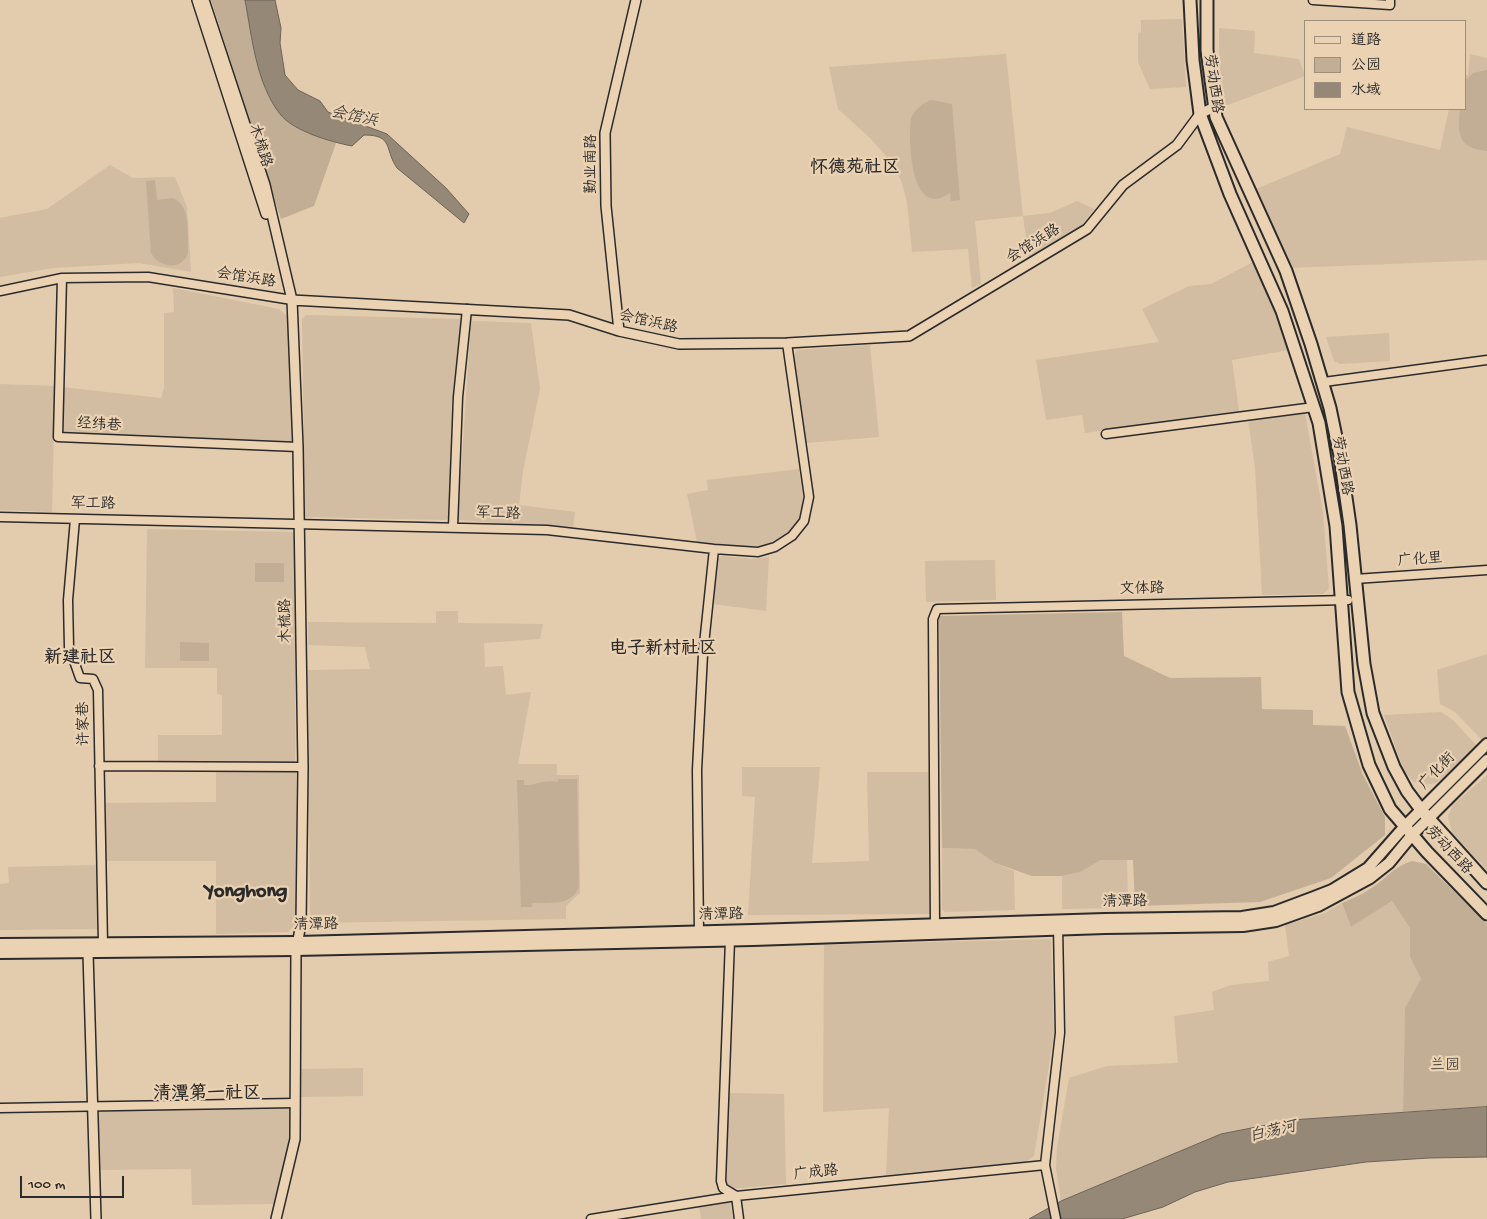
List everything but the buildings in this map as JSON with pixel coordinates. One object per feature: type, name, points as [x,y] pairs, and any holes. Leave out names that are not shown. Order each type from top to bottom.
[{"type":"main road","name":"劳动西路","points":[[1190,0],[1192,60],[1200,114],[1217,162],[1282,311],[1314,407],[1324,451],[1336,526],[1345,600],[1347,683],[1354,718],[1372,772],[1390,809],[1487,914]]},
{"type":"main road","name":"劳动西路","points":[[1207,0],[1207,50],[1214,107],[1220,127],[1286,271],[1324,382],[1340,456],[1366,682],[1373,713],[1394,767],[1425,815],[1487,883]]},
{"type":"main road","name":"广化街","points":[[1425,815],[1487,744]]},
{"type":"main road","name":"广化街","points":[[1425,815],[1487,760]]},
{"type":"main road","name":"清潭路","points":[[0,953],[88,953],[935,924],[1243,926],[1276,920],[1318,906],[1370,878],[1389,863],[1409,828],[1425,815]]},
{"type":"main road","name":"清潭路","points":[[0,944],[297,946],[730,940],[1058,925]]},
{"type":"street","name":"木梳路","points":[[198,0],[266,212],[284,288],[292,300]]},
{"type":"street","name":"木梳路","points":[[204,0],[265,185],[292,300],[300,522],[303,766],[301,924],[297,946],[294,1147],[276,1219]]},
{"type":"street","name":"勤业南路","points":[[620,331],[606,206],[605,133],[636,0]]},
{"type":"street","points":[[1313,0],[1390,5],[1390,0]]},
{"type":"street","name":"会馆浜路","points":[[0,291],[62,278],[148,277],[292,300],[569,315],[620,331],[679,344],[787,343],[909,336],[1086,229],[1122,185],[1177,145],[1200,114],[1214,107]]},
{"type":"street","name":"经纬巷","points":[[62,278],[58,437],[298,447]]},
{"type":"street","points":[[453,527],[458,397],[467,309]]},
{"type":"street","name":"军工路","points":[[0,516],[300,522],[547,530],[714,549],[758,552],[775,546],[792,536],[804,521],[809,497],[787,343]]},
{"type":"street","points":[[1324,382],[1487,360]]},
{"type":"street","points":[[1106,434],[1314,407]]},
{"type":"street","name":"许家巷","points":[[75,519],[68,600],[70,647],[80,678],[93,679],[98,690],[103,944]]},
{"type":"street","points":[[699,932],[697,770],[704,654],[714,549]]},
{"type":"street","name":"广化里","points":[[1355,579],[1487,570]]},
{"type":"street","name":"文体路","points":[[935,924],[933,619],[937,609],[1345,600]]},
{"type":"street","points":[[99,766],[303,766]]},
{"type":"street","points":[[1056,1219],[1045,1165],[1060,1033],[1058,925]]},
{"type":"street","points":[[730,940],[721,1181],[723,1188],[736,1196],[739,1219]]},
{"type":"street","points":[[88,953],[96,1219]]},
{"type":"street","points":[[0,1108],[295,1104]]},
{"type":"street","name":"广成路","points":[[591,1219],[736,1196],[1045,1165]]},
{"type":"shaded area","points":[[1182,19],[1186,87],[1150,89],[1138,62],[1138,33],[1141,32],[1141,20]]},
{"type":"shaded area","points":[[1219,28],[1255,31],[1254,53],[1299,59],[1304,76],[1225,106],[1219,67]]},
{"type":"shaded area","points":[[1006,54],[1023,216],[975,221],[981,284],[972,288],[968,249],[912,252],[907,202],[901,180],[886,156],[870,138],[838,109],[829,67]]},
{"type":"shaded area","points":[[1470,54],[1487,58],[1487,260],[1290,268],[1256,189],[1340,154],[1347,127],[1440,150],[1449,110],[1467,110]]},
{"type":"shaded area","points":[[110,165],[133,178],[175,177],[187,207],[191,272],[139,263],[53,268],[0,277],[0,218],[47,209]]},
{"type":"shaded area","points":[[1077,201],[1094,209],[1081,226],[1029,258],[1023,216],[1050,213]]},
{"type":"shaded area","points":[[1255,261],[1289,350],[1232,360],[1239,411],[1085,433],[1082,415],[1046,420],[1036,360],[1159,342],[1142,309],[1189,286],[1211,284]]},
{"type":"shaded area","points":[[173,288],[279,309],[288,317],[293,444],[137,439],[62,433],[62,387],[161,398],[164,388],[164,313],[174,312]]},
{"type":"shaded area","points":[[306,315],[461,319],[451,447],[449,517],[446,520],[305,517],[302,319]]},
{"type":"shaded area","points":[[471,321],[531,323],[540,389],[523,471],[519,505],[575,512],[573,529],[458,520]]},
{"type":"shaded area","points":[[1389,333],[1390,361],[1340,364],[1334,361],[1326,337]]},
{"type":"shaded area","points":[[870,345],[879,437],[806,443],[794,356],[797,350]]},
{"type":"shaded area","points":[[0,384],[55,386],[52,512],[0,510]]},
{"type":"shaded area","points":[[1305,413],[1323,512],[1329,588],[1323,594],[1262,595],[1255,468],[1248,419]]},
{"type":"shaded area","points":[[799,469],[803,498],[801,519],[786,535],[760,547],[737,547],[697,542],[687,494],[708,490],[707,480]]},
{"type":"shaded area","points":[[147,529],[296,532],[295,763],[158,763],[158,735],[222,735],[222,695],[217,694],[217,668],[145,668]]},
{"type":"shaded area","points":[[722,556],[753,559],[769,557],[766,611],[712,604],[717,559]]},
{"type":"shaded area","points":[[995,560],[996,600],[926,602],[925,561]]},
{"type":"shaded area","points":[[436,611],[458,611],[458,623],[543,624],[540,639],[484,643],[485,667],[503,666],[506,695],[531,692],[518,764],[557,764],[557,775],[579,775],[580,893],[566,906],[566,919],[310,923],[308,670],[370,669],[365,647],[308,645],[308,622],[436,623]]},
{"type":"shaded area","points":[[1487,654],[1487,736],[1483,741],[1455,712],[1440,704],[1437,670]]},
{"type":"shaded area","points":[[1441,712],[1453,720],[1477,746],[1436,783],[1424,785],[1414,782],[1404,771],[1384,715]]},
{"type":"shaded area","points":[[742,767],[820,767],[812,863],[869,861],[867,772],[928,772],[932,914],[748,915],[755,797],[742,796]]},
{"type":"shaded area","points":[[216,770],[296,770],[297,922],[288,932],[216,934],[216,861],[106,861],[106,803],[216,802]]},
{"type":"shaded area","points":[[1487,775],[1487,870],[1452,833],[1448,816],[1453,805]]},
{"type":"shaded area","points":[[942,848],[975,849],[995,863],[1014,871],[1015,910],[945,912],[942,909]]},
{"type":"shaded area","points":[[1101,860],[1127,860],[1128,899],[1119,908],[1062,909],[1062,876],[1080,872]]},
{"type":"shaded area","points":[[98,865],[99,929],[0,930],[0,884],[9,883],[8,867]]},
{"type":"shaded area","points":[[1392,901],[1410,928],[1410,957],[1421,979],[1405,1009],[1403,1112],[1292,1120],[1221,1134],[1061,1201],[1056,1168],[1057,1148],[1069,1078],[1107,1066],[1178,1063],[1174,1016],[1214,1010],[1212,992],[1231,985],[1269,981],[1268,962],[1289,956],[1285,925],[1325,913],[1342,903],[1351,927]]},
{"type":"shaded area","points":[[1051,939],[1054,1035],[1034,1156],[1025,1162],[886,1175],[889,1108],[823,1112],[824,945]]},
{"type":"shaded area","points":[[363,1068],[363,1096],[300,1097],[300,1069]]},
{"type":"shaded area","points":[[728,1093],[784,1094],[786,1184],[731,1189],[727,1186],[725,1182]]},
{"type":"shaded area","points":[[291,1108],[291,1142],[275,1204],[192,1205],[191,1169],[99,1170],[96,1115],[101,1111]]},
{"type":"shaded area","points":[[730,1202],[733,1219],[701,1219],[699,1205]]},
{"type":"green space","points":[[211,0],[245,0],[265,89],[280,114],[291,123],[336,143],[314,206],[281,219]]},
{"type":"green space","points":[[1487,70],[1487,151],[1470,147],[1461,138],[1459,125],[1460,110],[1467,110],[1467,79],[1473,73]]},
{"type":"green space","points":[[931,100],[952,104],[960,200],[951,201],[950,193],[937,199],[927,196],[919,187],[914,174],[910,143],[911,118],[919,107]]},
{"type":"green space","points":[[155,180],[157,200],[173,198],[179,202],[186,214],[188,253],[181,263],[176,265],[159,262],[151,253],[146,181]]},
{"type":"green space","points":[[255,563],[284,563],[284,582],[255,582]]},
{"type":"green space","points":[[1122,612],[1124,656],[1170,678],[1261,677],[1262,709],[1313,710],[1313,725],[1345,726],[1363,775],[1385,817],[1385,835],[1331,878],[1260,902],[1135,906],[1133,860],[1101,860],[1080,872],[1062,876],[1032,876],[995,863],[975,849],[942,848],[939,616]]},
{"type":"green space","points":[[180,642],[209,643],[209,661],[180,661]]},
{"type":"green space","points":[[558,779],[577,779],[579,887],[565,901],[532,903],[532,907],[521,907],[517,780],[524,780],[524,785],[549,781],[558,782]]},
{"type":"green space","name":"兰园","points":[[1412,861],[1426,864],[1487,924],[1487,1107],[1403,1112],[1405,1008],[1421,979],[1410,957],[1410,928],[1392,901],[1351,927],[1342,903],[1367,891],[1394,870]]},
{"type":"water","points":[[245,0],[275,0],[281,28],[280,43],[285,75],[298,90],[320,101],[328,112],[387,134],[446,188],[469,214],[464,223],[397,168],[387,144],[380,137],[364,135],[352,146],[334,142],[303,131],[280,114],[265,88],[260,74]]},
{"type":"water","name":"白荡河","points":[[1487,1107],[1487,1157],[1366,1162],[1228,1182],[1195,1192],[1163,1207],[1122,1219],[1029,1219],[1061,1201],[1221,1134],[1292,1120]]},
{"type":"district","name":"怀德苑社区","points":[[855,169]]},
{"type":"district","name":"电子新村社区","points":[[663,650]]},
{"type":"district","name":"新建社区","points":[[80,659]]},
{"type":"district","name":"Yonghong","points":[[246,893]]},
{"type":"district","name":"清潭第一社区","points":[[207,1095]]},
{"type":"water label","name":"会馆浜","points":[[354,118]]}]
